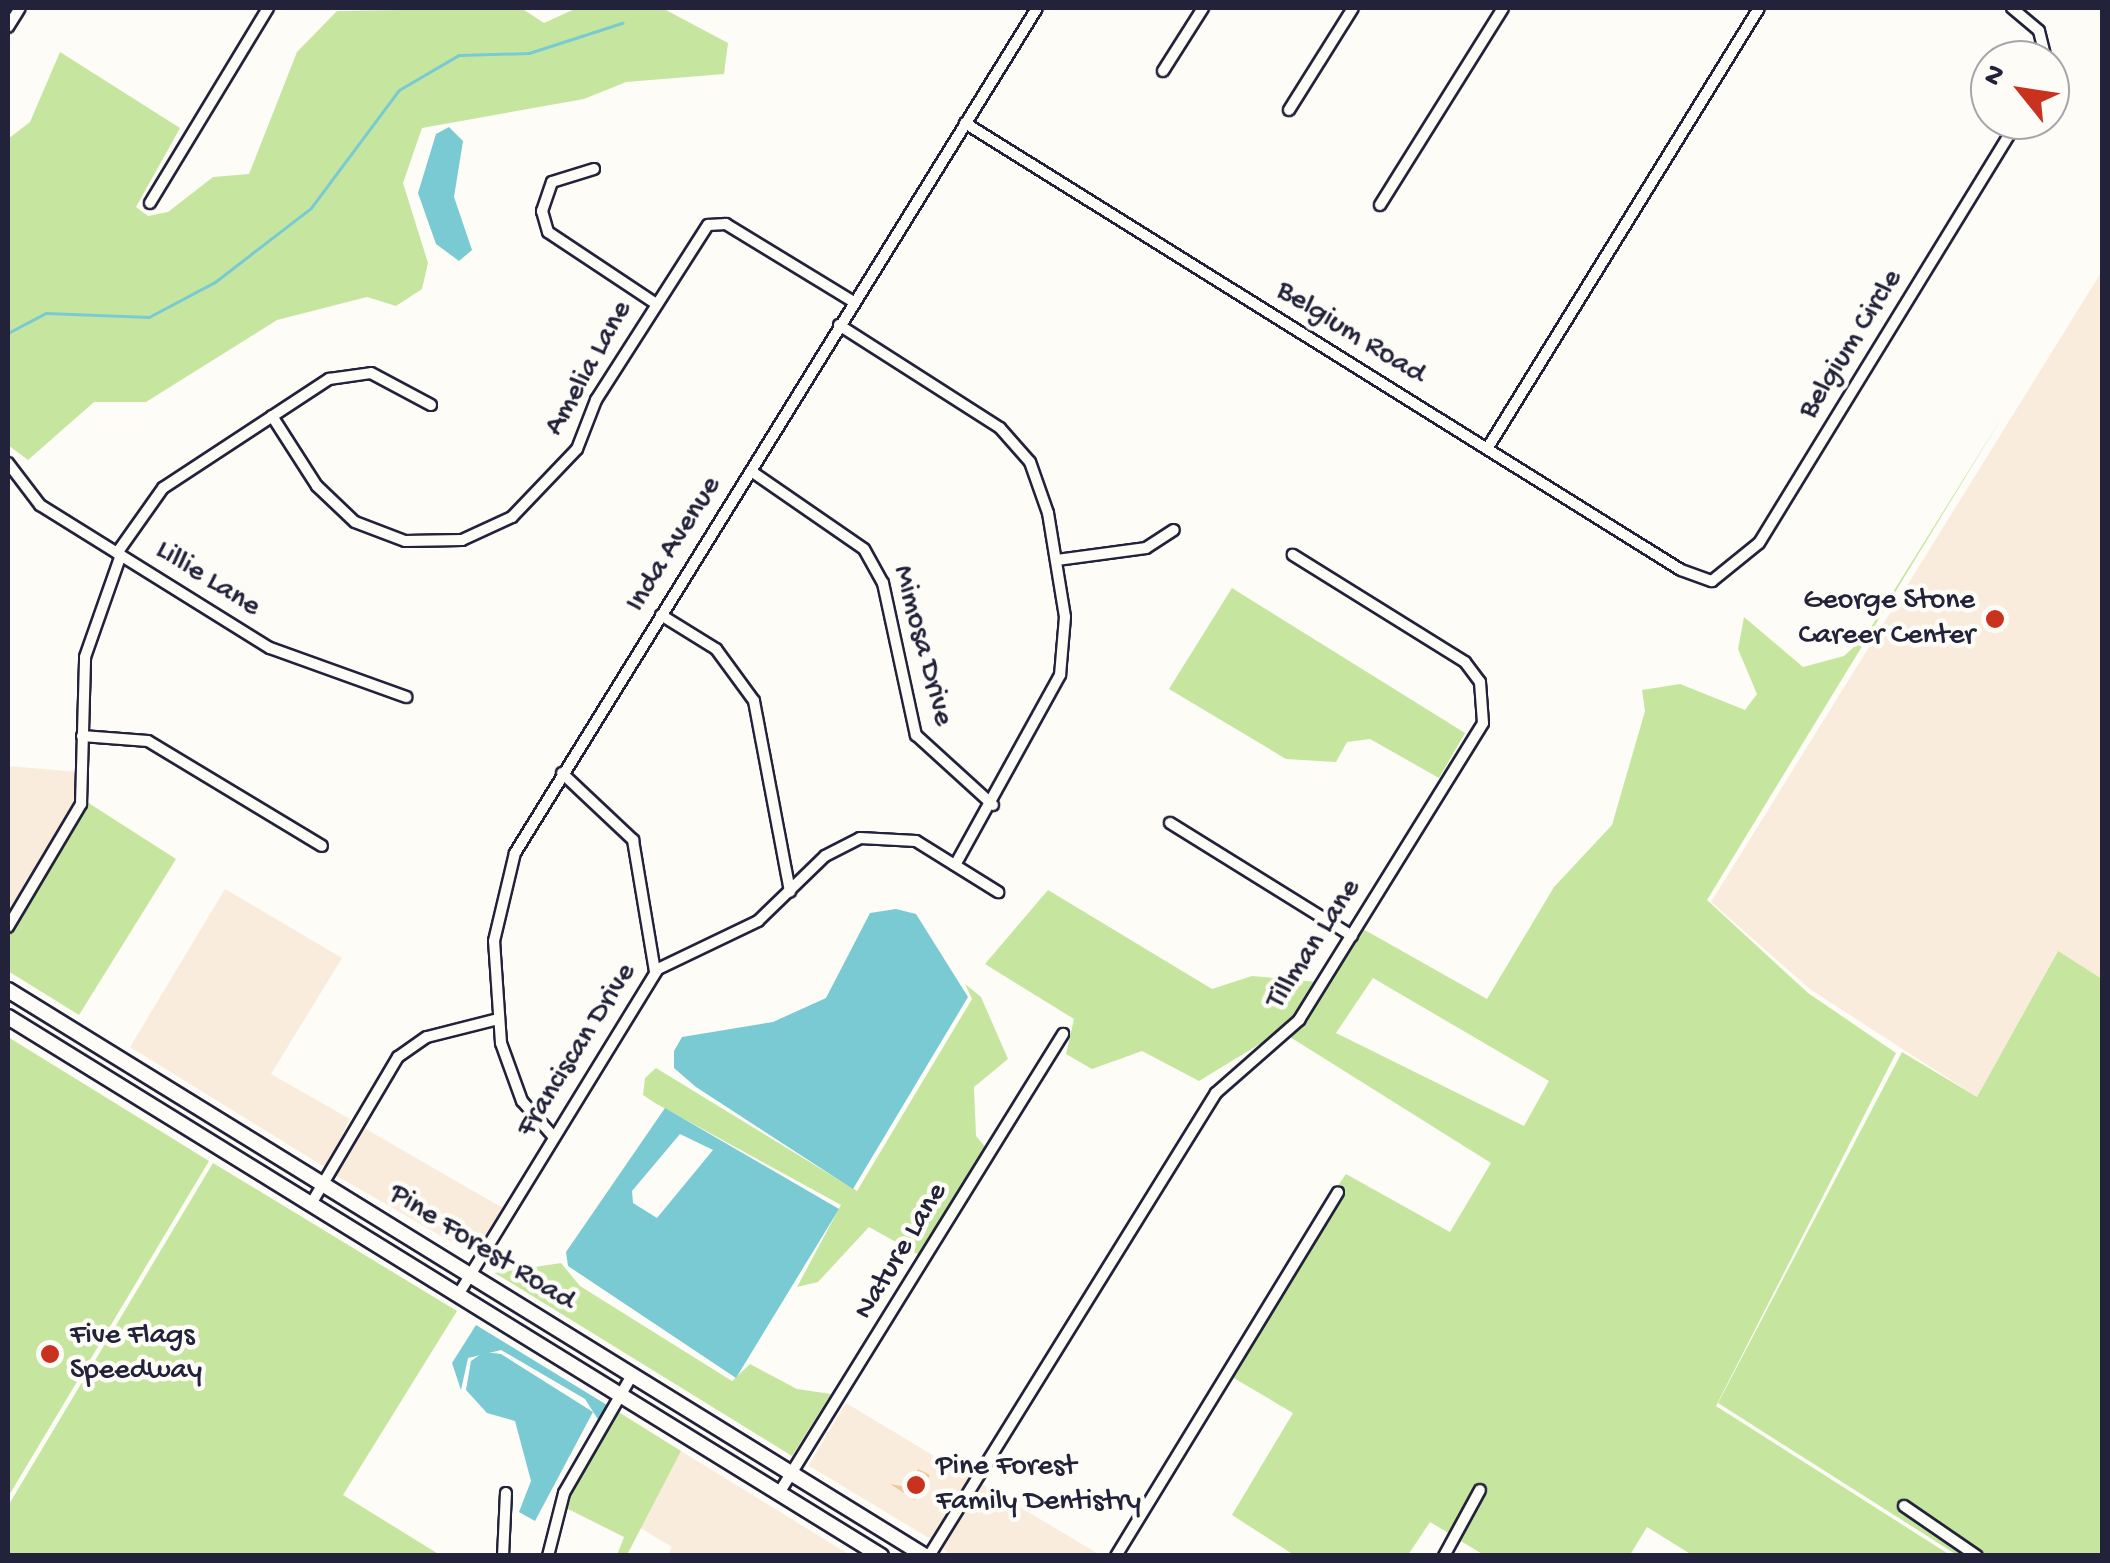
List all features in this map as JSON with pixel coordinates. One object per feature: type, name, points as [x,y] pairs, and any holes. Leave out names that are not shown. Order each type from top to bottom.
[{"type":"main road","name":"Pine Forest Road","points":[[8,990],[927,1556]]},
{"type":"main road","name":"Pine Forest Road","points":[[8,1016],[881,1556]]},
{"type":"main road","points":[[98,1072],[110,1052]]},
{"type":"main road","points":[[266,1176],[278,1156]]},
{"type":"street","points":[[8,27],[20,8]]},
{"type":"street","points":[[150,203],[268,8]]},
{"type":"street","name":"Inda Avenue","points":[[552,1135],[516,1087],[498,1019],[501,893],[562,773],[1037,8]]},
{"type":"street","points":[[1163,71],[1203,8]]},
{"type":"street","points":[[1289,110],[1353,8]]},
{"type":"street","points":[[1380,205],[1503,8]]},
{"type":"street","points":[[1487,449],[1759,8]]},
{"type":"street","points":[[2012,8],[2039,32],[2041,40]]},
{"type":"street","name":"Belgium Road","points":[[965,124],[1487,449],[1712,581]]},
{"type":"street","name":"Belgium Circle","points":[[1712,581],[1759,543],[2006,140]]},
{"type":"street","points":[[594,168],[552,182],[542,211],[548,232],[655,303]]},
{"type":"street","name":"Amelia Lane","points":[[272,416],[317,486],[355,522],[405,541],[472,536],[524,507],[577,448],[655,303],[715,222],[854,302]]},
{"type":"street","points":[[840,325],[1009,435],[1040,482],[1057,560],[1060,675],[993,805],[955,865]]},
{"type":"street","points":[[8,927],[78,811],[88,643],[119,554],[164,488],[272,416],[353,372],[380,376],[430,404]]},
{"type":"street","name":"Lillie Lane","points":[[8,464],[40,506],[291,660],[406,697]]},
{"type":"street","name":"Mimosa Drive","points":[[751,470],[864,549],[884,583],[916,735],[993,805]]},
{"type":"street","points":[[1057,560],[1146,548],[1174,530]]},
{"type":"street","name":"Tillman Lane","points":[[927,1556],[1216,1093],[1294,1026],[1483,723],[1482,690],[1465,662],[1293,555]]},
{"type":"street","points":[[662,615],[716,648],[754,701],[790,892]]},
{"type":"street","points":[[82,736],[148,741],[322,846]]},
{"type":"street","points":[[562,773],[632,840],[655,972]]},
{"type":"street","points":[[1170,822],[1352,936]]},
{"type":"street","name":"Franciscan Drive","points":[[458,1294],[655,972],[749,928],[825,856],[874,835],[916,842],[998,892]]},
{"type":"street","points":[[311,1204],[398,1057],[426,1037],[498,1019]]},
{"type":"street","name":"Nature Lane","points":[[779,1493],[1063,1034]]},
{"type":"street","points":[[1116,1556],[1338,1193]]},
{"type":"street","points":[[548,1556],[553,1517],[632,1375]]},
{"type":"street","points":[[1444,1556],[1480,1490]]},
{"type":"street","points":[[503,1556],[506,1493]]},
{"type":"street","points":[[1904,1506],[1977,1556]]},
{"type":"shaded area","name":"George Stone Career Center","points":[[2102,271],[2102,979],[2057,952],[1977,1097],[1811,990],[1711,902]]},
{"type":"shaded area","points":[[8,766],[79,772],[70,816],[8,916]]},
{"type":"shaded area","points":[[225,889],[342,958],[271,1074],[350,1119],[326,1168],[130,1047]]},
{"type":"shaded area","points":[[359,1125],[503,1208],[475,1256],[332,1173]]},
{"type":"shaded area","points":[[846,1403],[971,1478],[934,1541],[808,1466]]},
{"type":"shaded area","points":[[681,1451],[850,1555],[668,1555],[672,1547],[637,1526]]},
{"type":"shaded area","points":[[980,1483],[1100,1555],[953,1555],[940,1547]]},
{"type":"green space","points":[[521,8],[544,23],[577,8],[662,8],[728,43],[724,74],[626,82],[584,99],[422,128],[403,183],[428,263],[422,289],[396,306],[367,297],[277,320],[146,402],[94,402],[28,460],[8,445],[8,139],[30,122],[60,52],[180,128],[136,207],[148,216],[168,212],[213,177],[249,174],[297,52],[337,11]]},
{"type":"green space","points":[[2004,414],[1707,900],[1808,993],[1896,1053],[1716,1406],[1950,1555],[1692,1555],[1647,1527],[1630,1555],[1484,1555],[1459,1540],[1487,1489],[1478,1484],[1450,1534],[1430,1522],[1408,1555],[1294,1555],[1232,1515],[1293,1413],[1232,1377],[1344,1192],[1337,1187],[1346,1174],[1450,1232],[1491,1163],[1290,1037],[1363,929],[1487,999],[1554,887],[1612,825],[1645,711],[1642,690],[1680,684],[1745,710],[1757,694],[1738,649],[1744,617],[1803,667],[1844,656],[1865,637]],"holes":[[[1373,978],[1549,1081],[1524,1126],[1336,1033]]]},
{"type":"green space","points":[[1232,588],[1465,733],[1439,778],[1370,739],[1347,742],[1336,762],[1286,759],[1169,689]]},
{"type":"green space","points":[[87,802],[176,859],[79,1015],[8,971],[8,937]]},
{"type":"green space","points":[[1048,890],[1212,989],[1252,976],[1317,982],[1281,1031],[1199,1081],[1142,1051],[1092,1069],[1066,1054],[1074,1019],[985,964]]},
{"type":"green space","points":[[2058,951],[2102,979],[2102,1555],[1957,1555],[1718,1403],[1902,1052],[1977,1097]]},
{"type":"green space","points":[[965,984],[981,997],[1008,1059],[974,1087],[976,1136],[987,1149],[921,1256],[869,1227],[818,1282],[797,1287],[841,1205],[655,1103],[643,1095],[645,1078],[656,1068],[857,1191],[972,999]]},
{"type":"green space","name":"Five Flags Speedway","points":[[8,1037],[209,1161],[8,1497]]},
{"type":"green space","points":[[213,1163],[457,1311],[343,1495],[440,1555],[8,1555],[8,1506]]},
{"type":"green space","points":[[561,1263],[580,1286],[732,1381],[750,1364],[797,1389],[831,1394],[792,1456],[495,1273]]},
{"type":"green space","points":[[617,1411],[681,1451],[627,1555],[617,1555],[624,1537],[564,1507]]},
{"type":"water","points":[[449,127],[463,141],[454,197],[472,250],[459,261],[436,244],[418,193],[436,134]]},
{"type":"water","points":[[896,909],[916,914],[968,997],[853,1189],[696,1087],[674,1068],[674,1051],[682,1037],[773,1022],[826,998],[870,913]]},
{"type":"water","points":[[665,1108],[839,1209],[736,1378],[568,1266],[566,1252]],"holes":[[[680,1134],[713,1150],[657,1218],[633,1203],[632,1191]]]},
{"type":"water","points":[[476,1325],[607,1405],[599,1421],[585,1399],[501,1350],[468,1358],[461,1390],[452,1363]]},
{"type":"water","points":[[484,1352],[501,1354],[593,1412],[535,1521],[519,1512],[531,1481],[515,1421],[487,1413],[466,1390],[471,1361]]},
{"type":"building","name":"Pine Forest Family Dentistry","points":[[918,1469],[930,1475],[915,1500],[890,1484],[907,1487]]},
{"type":"waterway","points":[[8,333],[46,313],[149,317],[215,282],[311,208],[399,90],[459,55],[529,53],[622,23]]},
{"type":"place","name":"George Stone Career Center","points":[[1995,619]]},
{"type":"place","name":"Five Flags Speedway","points":[[50,1354]]},
{"type":"place","name":"Pine Forest Family Dentistry","points":[[916,1485]]}]
